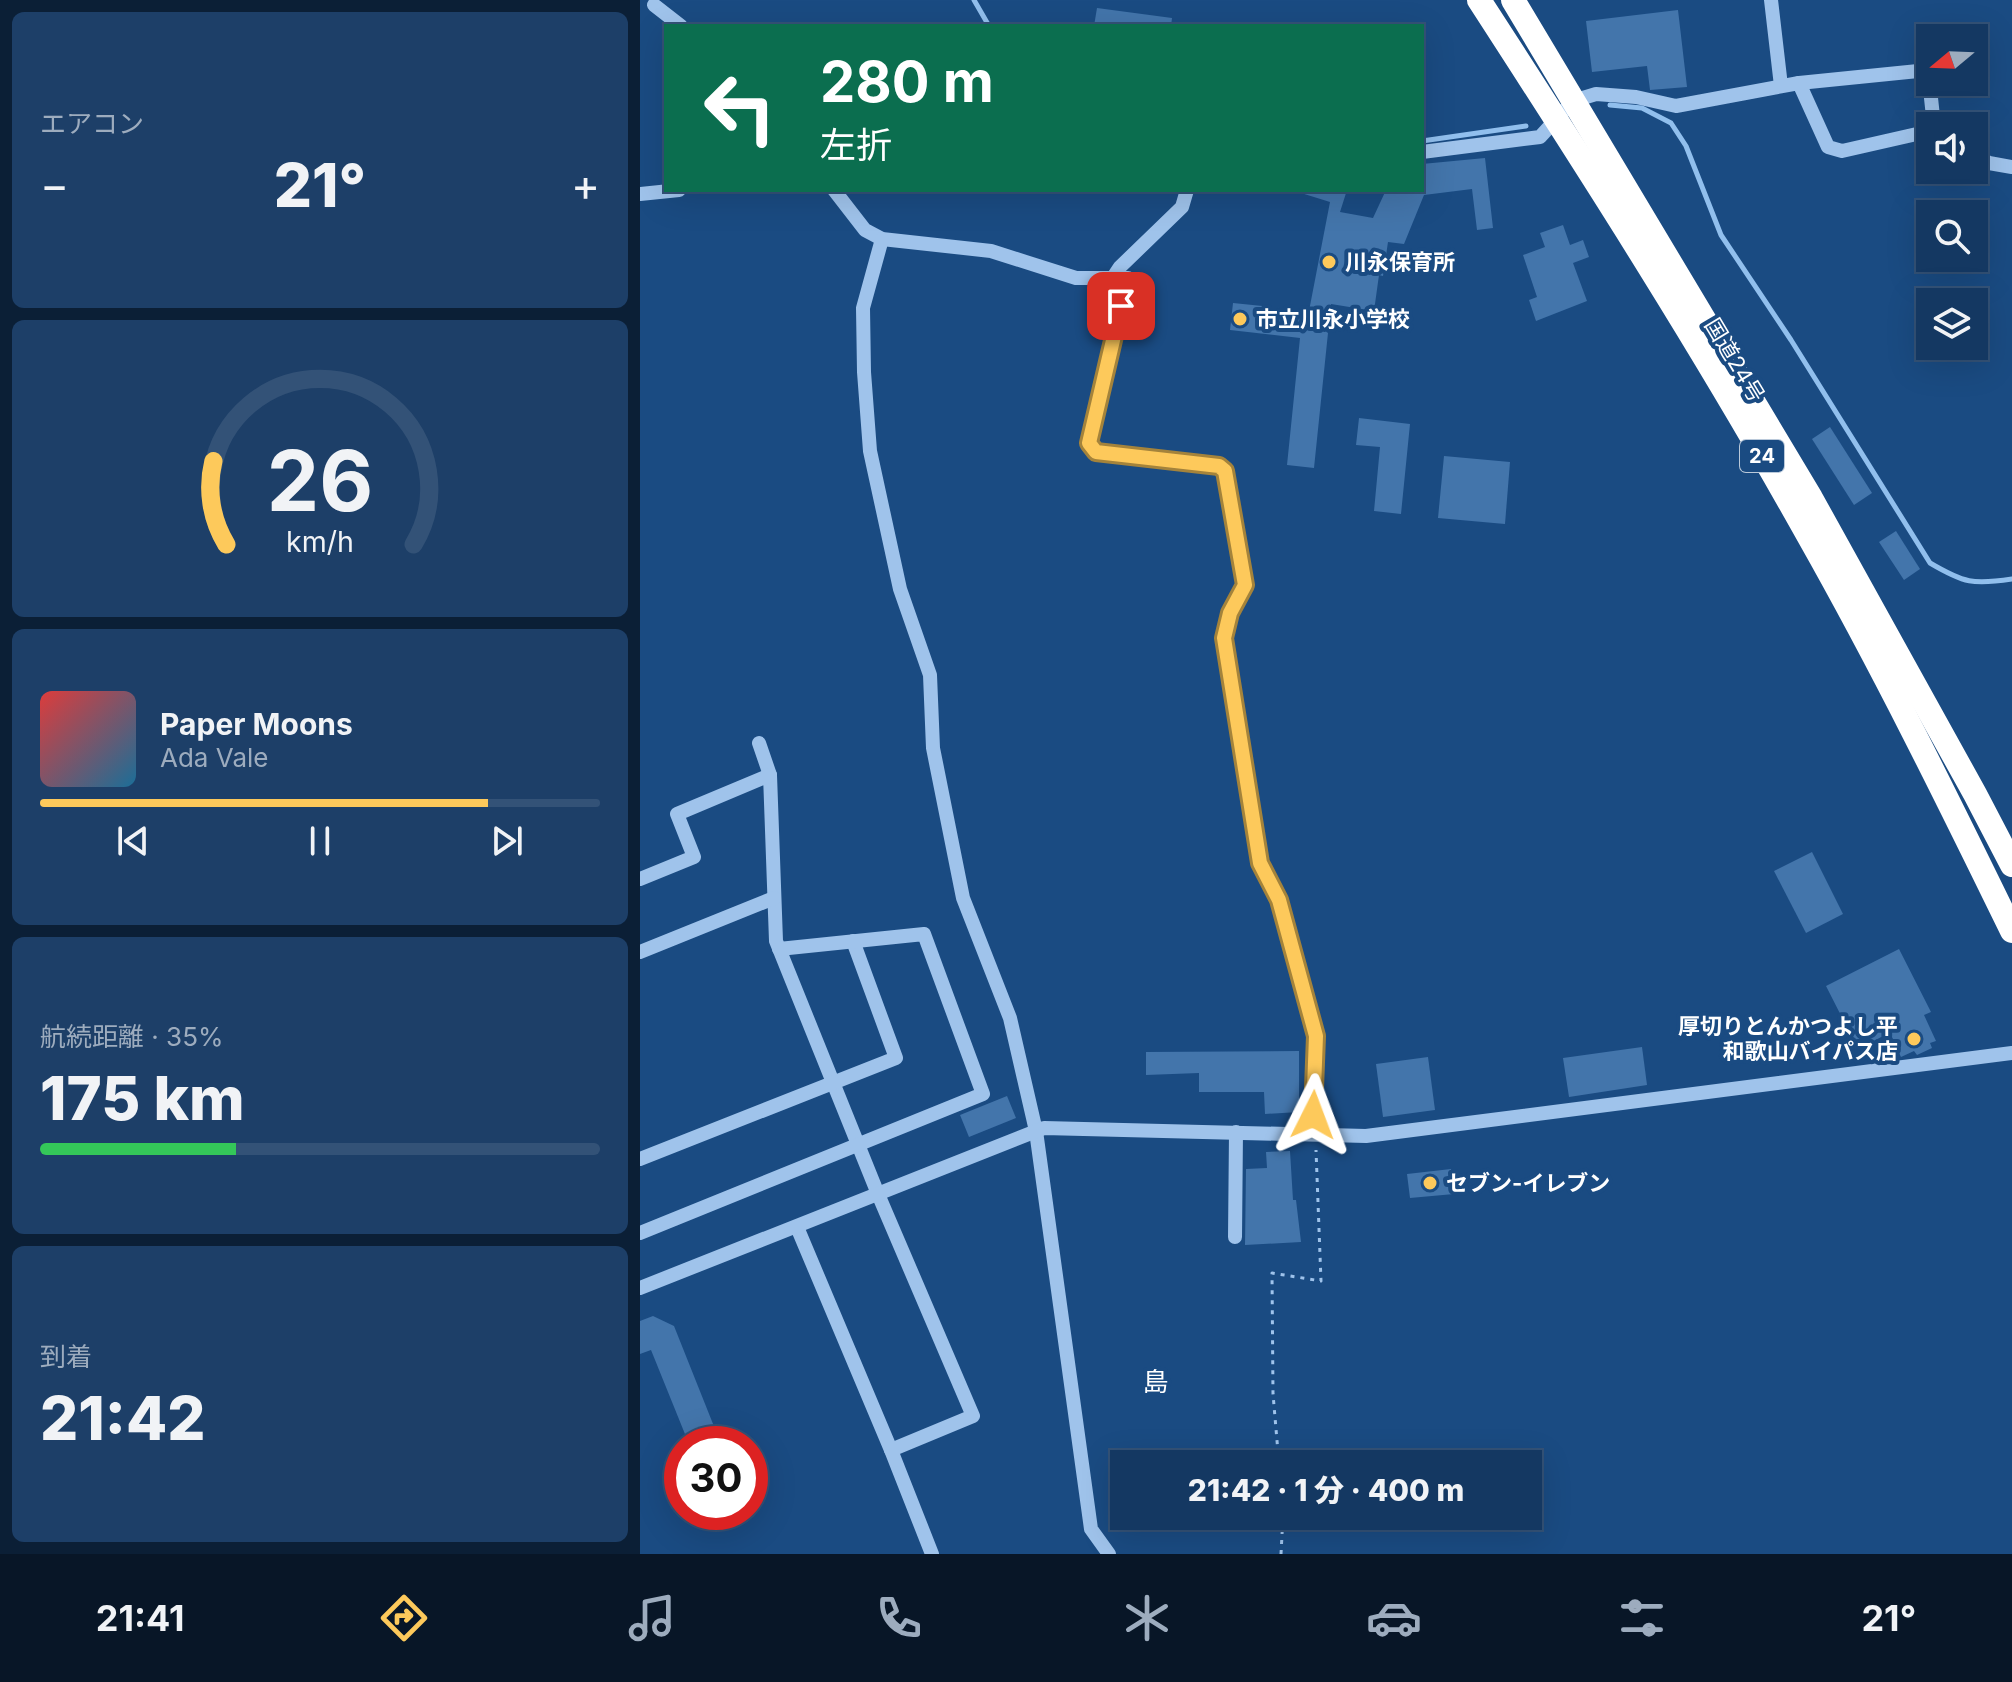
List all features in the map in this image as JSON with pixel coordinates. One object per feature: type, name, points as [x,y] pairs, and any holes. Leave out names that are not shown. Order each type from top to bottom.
[{"type":"highway","name":"国道24号","points":[[1479,0],[1716,376],[1809,537],[1889,684],[2012,931]]},
{"type":"highway","name":"国道24号","points":[[1513,0],[1811,498],[2012,865]]},
{"type":"street","points":[[1771,0],[1781,86]]},
{"type":"street","points":[[651,5],[678,24]]},
{"type":"street","points":[[1424,152],[1540,137],[1573,101],[1596,94],[1636,97],[1676,106],[1799,83],[1928,70],[1932,112]]},
{"type":"street","points":[[1799,83],[1828,147],[1842,151],[1916,134]]},
{"type":"street","points":[[1988,162],[2012,167]]},
{"type":"street","points":[[640,194],[664,192]]},
{"type":"street","points":[[834,192],[865,230],[882,239],[991,251],[1076,278],[1128,278],[1089,443],[1096,452],[1203,463],[1219,466],[1225,471],[1245,585],[1230,613],[1224,638],[1260,863],[1279,900],[1316,1036],[1315,1134]]},
{"type":"street","points":[[1112,279],[1120,267],[1182,207],[1186,192]]},
{"type":"street","points":[[882,239],[863,308],[870,451],[900,589],[930,675],[933,748],[963,898],[1010,1018],[1036,1131],[1091,1529],[1109,1554]]},
{"type":"street","points":[[759,743],[770,775],[776,941],[878,1194],[973,1416],[891,1450]]},
{"type":"street","points":[[640,879],[694,857],[677,814],[770,775]]},
{"type":"street","points":[[640,952],[774,898]]},
{"type":"street","points":[[640,1233],[983,1094],[924,934],[779,949]]},
{"type":"street","points":[[640,1159],[896,1058],[853,941]]},
{"type":"street","points":[[640,1288],[1036,1131],[1067,1127],[1366,1136],[2012,1053]]},
{"type":"street","points":[[1235,1237],[1236,1132]]},
{"type":"street","points":[[797,1227],[932,1554]]},
{"type":"path","points":[[1278,1450],[1273,1394],[1272,1273],[1321,1281],[1315,1134]]},
{"type":"path","points":[[1281,1554],[1282,1530]]},
{"type":"building","points":[[1097,8],[1172,18],[1171,24],[1094,24]]},
{"type":"building","points":[[1678,10],[1687,87],[1650,90],[1647,66],[1592,72],[1586,21]]},
{"type":"building","points":[[1485,158],[1493,228],[1477,230],[1472,189],[1424,195],[1404,244],[1388,242],[1374,311],[1331,304],[1314,468],[1287,465],[1300,338],[1230,330],[1233,303],[1309,311],[1330,202],[1301,192],[1346,192],[1340,212],[1373,218],[1385,192],[1424,192],[1424,164]]},
{"type":"building","points":[[1563,225],[1570,245],[1583,240],[1589,257],[1573,263],[1587,301],[1536,321],[1529,300],[1537,297],[1523,255],[1545,247],[1540,233]]},
{"type":"building","points":[[1359,418],[1410,424],[1401,514],[1374,511],[1380,447],[1356,445]]},
{"type":"building","points":[[1830,427],[1872,493],[1854,505],[1812,439]]},
{"type":"building","points":[[1444,456],[1510,462],[1505,524],[1438,518]]},
{"type":"building","points":[[1896,531],[1920,569],[1904,580],[1879,542]]},
{"type":"building","points":[[1812,852],[1843,914],[1806,933],[1774,871]]},
{"type":"building","points":[[1899,949],[1931,1012],[1924,1015],[1936,1041],[1930,1043],[1932,1048],[1917,1055],[1914,1051],[1901,1057],[1889,1033],[1858,1049],[1826,986]]},
{"type":"building","points":[[1642,1047],[1647,1085],[1569,1097],[1563,1058]]},
{"type":"building","points":[[1299,1051],[1299,1112],[1265,1114],[1264,1092],[1199,1092],[1199,1073],[1146,1075],[1146,1052]]},
{"type":"building","points":[[1428,1057],[1435,1110],[1383,1117],[1376,1064]]},
{"type":"building","points":[[1007,1096],[1016,1118],[969,1137],[960,1115]]},
{"type":"building","points":[[1290,1151],[1293,1200],[1296,1200],[1301,1242],[1245,1245],[1246,1169],[1267,1168],[1266,1152]]},
{"type":"building","points":[[1451,1169],[1454,1194],[1410,1198],[1407,1174]]},
{"type":"building","points":[[653,1316],[674,1326],[714,1426],[682,1426],[651,1350],[640,1354],[640,1321]]},
{"type":"waterway","points":[[974,0],[988,24]]},
{"type":"waterway","points":[[1610,105],[1642,108],[1671,123],[1686,146],[1721,235],[1791,340],[1930,563],[1969,581],[2012,579]]},
{"type":"waterway","points":[[1424,141],[1526,126]]},
{"type":"place","name":"川永保育所","points":[[1329,262]]},
{"type":"place","name":"市立川永小学校","points":[[1240,319]]},
{"type":"place","name":"厚切りとんかつよし平 和歌山バイパス店","points":[[1914,1039]]},
{"type":"place","name":"セブン-イレブン","points":[[1430,1183]]},
{"type":"district","name":"島","points":[[1156,1381]]},
{"type":"route","points":[[1121,306],[1089,443],[1096,452],[1173,459],[1219,466],[1225,471],[1245,585],[1230,613],[1224,638],[1260,863],[1279,900],[1316,1036],[1313,1115]]}]
